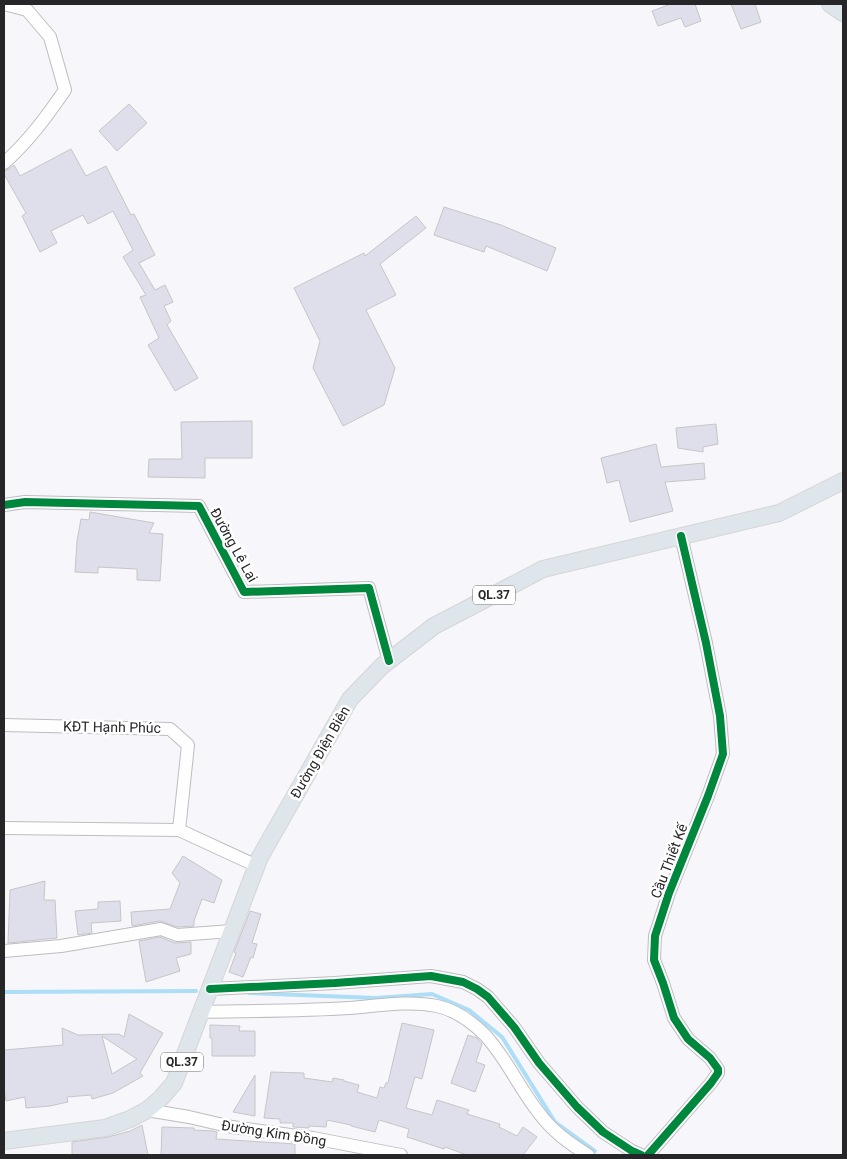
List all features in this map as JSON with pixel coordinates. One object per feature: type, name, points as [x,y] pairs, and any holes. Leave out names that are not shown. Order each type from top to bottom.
[{"type":"main road","points":[[830,4],[843,13]]},
{"type":"main road","name":"Đường Điện Biên","points":[[4,1141],[105,1128],[130,1119],[147,1110],[174,1083],[260,857],[350,699],[382,666],[434,626],[543,569],[779,513],[843,481]]},
{"type":"street","points":[[4,4],[28,7],[50,37],[65,90],[43,122],[4,163]]},
{"type":"street","name":"Đường Lê Lai","points":[[4,505],[25,502],[199,506],[244,592],[369,588],[389,661]]},
{"type":"street","name":"Cầu Thiết Kế","points":[[648,1155],[718,1073],[718,1069],[710,1058],[688,1039],[674,1018],[654,960],[655,936],[669,893],[723,754],[720,716],[706,643],[681,536]]},
{"type":"street","name":"KĐT Hạnh Phúc","points":[[4,725],[170,728],[188,745],[179,830]]},
{"type":"street","points":[[4,828],[179,830],[257,866]]},
{"type":"street","points":[[4,951],[61,946],[160,929],[178,935],[232,931]]},
{"type":"street","points":[[210,990],[431,976],[463,982],[478,989],[514,1027],[539,1063],[577,1107],[603,1132],[641,1155]]},
{"type":"street","points":[[201,1012],[349,1008],[397,1003],[436,1006],[448,1010],[474,1024],[505,1060],[526,1095],[544,1119],[571,1145],[588,1155]]},
{"type":"street","name":"Đường Kim Đồng","points":[[147,1110],[190,1117],[232,1127],[313,1138],[401,1155]]},
{"type":"building","points":[[671,4],[695,4],[701,21],[685,27],[681,18],[658,26],[652,11]]},
{"type":"building","points":[[731,4],[755,4],[761,22],[741,29]]},
{"type":"building","points":[[129,104],[147,123],[117,151],[99,131]]},
{"type":"building","points":[[71,149],[86,176],[106,166],[131,215],[134,214],[155,255],[139,263],[155,290],[165,285],[173,302],[164,306],[171,321],[167,325],[198,378],[175,391],[148,345],[159,338],[140,297],[146,295],[123,257],[133,250],[113,211],[88,224],[83,215],[51,231],[57,243],[40,252],[22,216],[26,213],[4,174],[4,171],[14,165],[20,176]]},
{"type":"building","points":[[444,207],[501,225],[556,248],[547,271],[486,246],[484,252],[434,235]]},
{"type":"building","points":[[416,216],[426,228],[380,264],[396,295],[366,310],[395,368],[384,405],[343,426],[313,368],[320,341],[294,288],[364,253],[365,256]]},
{"type":"building","points":[[252,421],[252,458],[205,458],[205,478],[148,477],[149,459],[182,459],[181,422]]},
{"type":"building","points":[[716,424],[718,444],[703,447],[703,452],[678,448],[676,428]]},
{"type":"building","points":[[656,444],[661,467],[704,463],[705,479],[665,482],[673,511],[630,522],[619,480],[607,483],[601,458]]},
{"type":"building","points":[[90,512],[154,523],[149,533],[163,534],[160,581],[137,580],[137,569],[98,567],[98,573],[75,572],[81,519],[89,520]]},
{"type":"building","points":[[183,856],[222,880],[214,903],[202,899],[194,926],[178,927],[160,921],[132,926],[131,912],[170,909],[180,883],[172,873]]},
{"type":"building","points":[[45,881],[44,900],[55,900],[57,938],[8,943],[10,890]]},
{"type":"building","points":[[120,901],[121,921],[91,923],[92,933],[78,935],[75,911],[98,909],[98,902]]},
{"type":"building","points":[[250,911],[261,914],[252,943],[257,944],[253,958],[251,957],[243,977],[229,972],[236,953],[234,952]]},
{"type":"building","points":[[160,937],[175,943],[191,942],[191,954],[176,958],[180,971],[146,982],[139,941]]},
{"type":"building","points":[[129,1014],[163,1033],[140,1073],[143,1076],[113,1093],[92,1099],[91,1095],[67,1097],[68,1102],[26,1108],[25,1097],[6,1101],[4,1090],[4,1050],[63,1045],[62,1028],[78,1035],[119,1034],[124,1037]],"holes":[[[102,1036],[137,1059],[112,1074]]]},
{"type":"building","points":[[402,1023],[434,1030],[422,1079],[415,1077],[406,1108],[432,1115],[437,1100],[469,1110],[467,1114],[500,1124],[499,1127],[517,1136],[523,1127],[537,1137],[523,1155],[467,1155],[407,1137],[409,1129],[379,1120],[375,1132],[327,1120],[326,1127],[309,1126],[309,1128],[293,1127],[293,1123],[280,1123],[280,1119],[264,1118],[271,1072],[304,1073],[304,1078],[332,1082],[333,1078],[344,1080],[359,1085],[357,1092],[377,1098],[380,1087],[384,1088],[386,1083],[388,1083]]},
{"type":"building","points":[[210,1025],[240,1026],[239,1031],[255,1031],[255,1056],[212,1056]]},
{"type":"building","points":[[468,1035],[477,1038],[482,1044],[476,1062],[485,1065],[475,1092],[451,1083]]},
{"type":"building","points":[[255,1075],[255,1116],[233,1112]]},
{"type":"building","points":[[142,1125],[148,1155],[72,1155],[72,1142],[108,1137],[130,1131]]},
{"type":"building","points":[[162,1127],[194,1128],[194,1130],[213,1131],[217,1132],[216,1139],[295,1144],[295,1155],[161,1155]]},
{"type":"waterway","points":[[4,992],[196,991]]},
{"type":"waterway","points":[[249,993],[376,998],[432,994],[469,1010],[502,1037],[555,1122],[595,1151]]},
{"type":"cycle path","points":[[4,505],[25,502],[199,506],[244,592],[369,588],[389,661]]},
{"type":"cycle path","points":[[648,1155],[718,1073],[718,1069],[710,1058],[688,1039],[674,1018],[654,960],[655,936],[669,893],[723,754],[720,716],[706,643],[681,536]]},
{"type":"cycle path","points":[[210,989],[431,976],[463,982],[488,997],[514,1027],[539,1063],[577,1107],[603,1132],[641,1155]]}]
